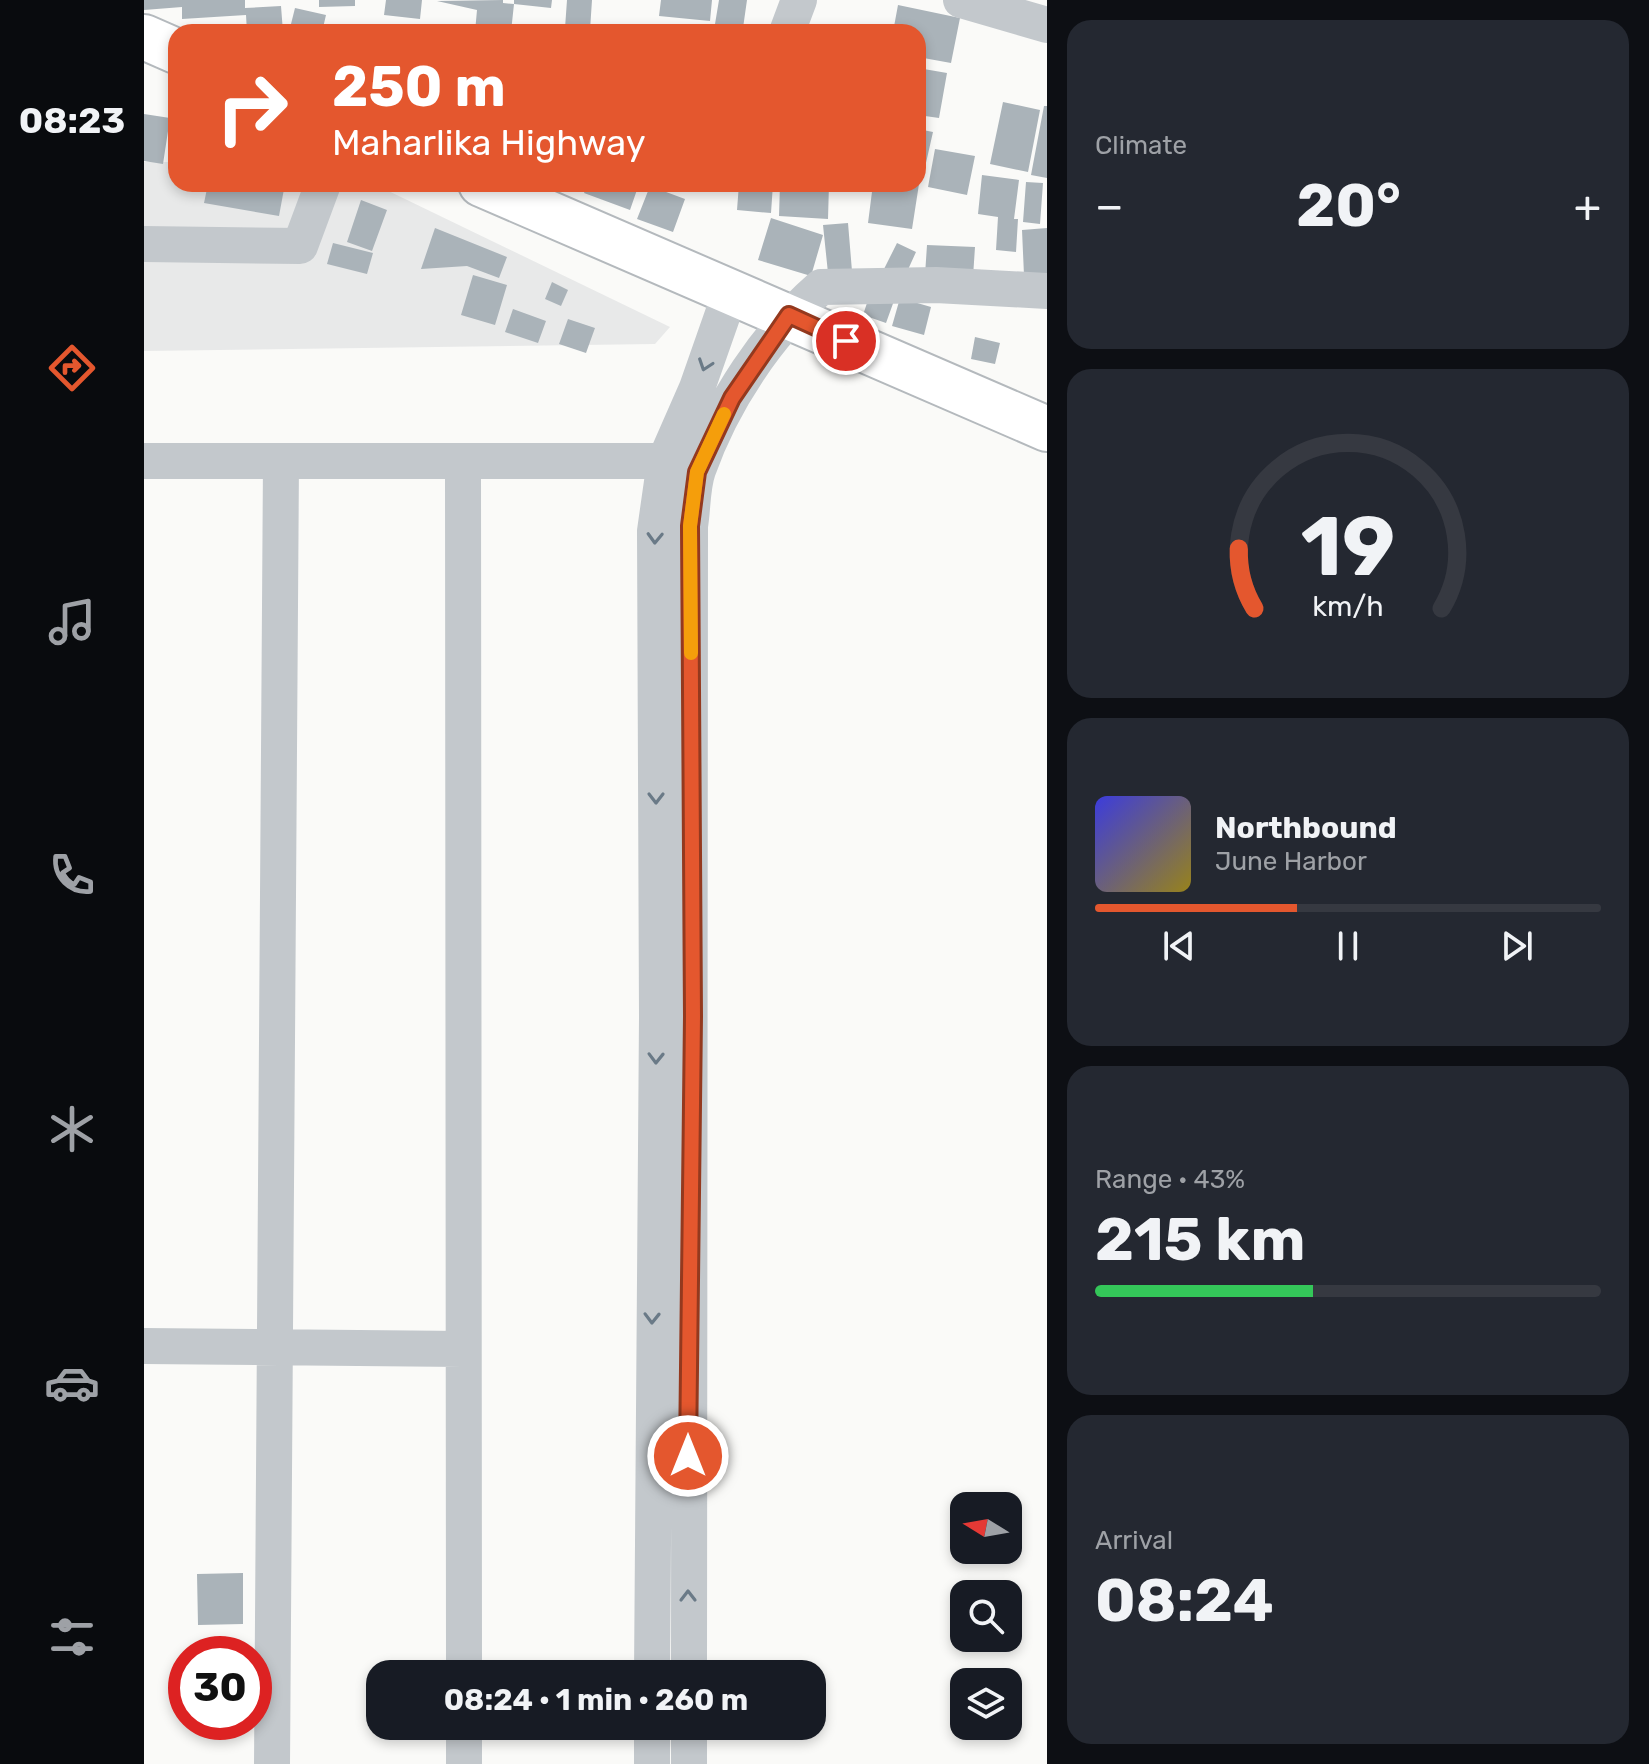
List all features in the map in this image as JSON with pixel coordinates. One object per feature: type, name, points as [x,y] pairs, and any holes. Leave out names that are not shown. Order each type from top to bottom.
[{"type":"highway","points":[[144,37],[168,48]]},
{"type":"highway","points":[[500,192],[1047,429]]},
{"type":"street","points":[[790,24],[799,0]]},
{"type":"street","points":[[961,0],[1047,25]]},
{"type":"street","points":[[144,244],[300,246],[320,192]]},
{"type":"street","points":[[689,1660],[688,1362],[693,1016],[690,526],[681,467],[789,315],[821,287],[936,285],[1047,291]]},
{"type":"street","points":[[652,1660],[657,1017],[655,531],[681,467],[697,388],[731,291]]},
{"type":"street","points":[[144,461],[463,461],[681,467]]},
{"type":"street","points":[[272,1764],[281,461]]},
{"type":"street","points":[[463,461],[464,1660]]},
{"type":"street","points":[[144,1346],[463,1349]]},
{"type":"street","points":[[464,1740],[464,1764]]},
{"type":"street","points":[[652,1740],[652,1764]]},
{"type":"street","points":[[689,1740],[689,1764]]},
{"type":"shaded area","points":[[144,162],[168,162],[168,192],[391,192],[670,327],[655,344],[144,351]]},
{"type":"building","points":[[144,0],[245,0],[245,8],[281,6],[282,24],[247,24],[246,15],[182,19],[182,7],[144,10]]},
{"type":"building","points":[[319,0],[355,0],[355,6],[319,7]]},
{"type":"building","points":[[386,0],[422,0],[420,19],[384,15]]},
{"type":"building","points":[[503,0],[503,3],[514,4],[512,24],[476,24],[477,10],[437,1]]},
{"type":"building","points":[[514,0],[552,0],[551,8],[514,4]]},
{"type":"building","points":[[567,0],[592,0],[590,24],[565,24]]},
{"type":"building","points":[[661,0],[712,0],[710,21],[659,16]]},
{"type":"building","points":[[719,0],[747,0],[744,24],[715,24]]},
{"type":"building","points":[[898,5],[960,18],[951,63],[926,58],[926,24],[894,24]]},
{"type":"building","points":[[295,8],[326,15],[324,24],[291,24]]},
{"type":"building","points":[[926,69],[947,73],[939,118],[926,116]]},
{"type":"building","points":[[1003,102],[1040,110],[1028,172],[990,164]]},
{"type":"building","points":[[1044,106],[1047,106],[1047,178],[1031,175]]},
{"type":"building","points":[[144,114],[168,118],[163,164],[144,161]]},
{"type":"building","points":[[926,131],[933,132],[926,163]]},
{"type":"building","points":[[935,149],[975,156],[967,195],[928,187]]},
{"type":"building","points":[[982,175],[1019,180],[1014,219],[1018,219],[1016,252],[996,250],[998,217],[978,214]]},
{"type":"building","points":[[1026,182],[1043,183],[1040,224],[1023,222]]},
{"type":"building","points":[[206,192],[283,192],[279,216],[204,203]]},
{"type":"building","points":[[584,192],[636,192],[630,210]]},
{"type":"building","points":[[648,192],[666,192],[685,199],[673,232],[637,219]]},
{"type":"building","points":[[738,192],[772,192],[771,213],[737,210]]},
{"type":"building","points":[[780,192],[829,192],[828,219],[779,216]]},
{"type":"building","points":[[872,192],[918,192],[912,229],[868,223]]},
{"type":"building","points":[[361,200],[387,210],[372,251],[347,242]]},
{"type":"building","points":[[771,218],[823,235],[811,276],[758,260]]},
{"type":"building","points":[[848,223],[852,271],[828,273],[823,225]]},
{"type":"building","points":[[435,228],[507,257],[499,278],[467,266],[421,269]]},
{"type":"building","points":[[1047,228],[1047,274],[1024,275],[1022,230]]},
{"type":"building","points":[[333,243],[373,253],[367,274],[327,264]]},
{"type":"building","points":[[897,243],[916,252],[901,285],[881,275]]},
{"type":"building","points":[[927,245],[975,247],[973,277],[925,275]]},
{"type":"building","points":[[473,275],[507,285],[495,325],[461,315]]},
{"type":"building","points":[[552,282],[568,290],[561,306],[545,299]]},
{"type":"building","points":[[869,297],[895,298],[886,323],[863,315]]},
{"type":"building","points":[[900,298],[931,307],[924,335],[892,326]]},
{"type":"building","points":[[513,309],[546,321],[538,343],[505,332]]},
{"type":"building","points":[[568,319],[595,328],[586,353],[559,344]]},
{"type":"building","points":[[975,337],[1000,343],[995,364],[971,359]]},
{"type":"building","points":[[243,1573],[243,1624],[198,1625],[197,1574]]},
{"type":"slow traffic","points":[[691,653],[690,526],[697,472],[724,414]]},
{"type":"route","points":[[688,1456],[693,1016],[690,526],[697,472],[732,398],[789,315],[846,341]]}]
